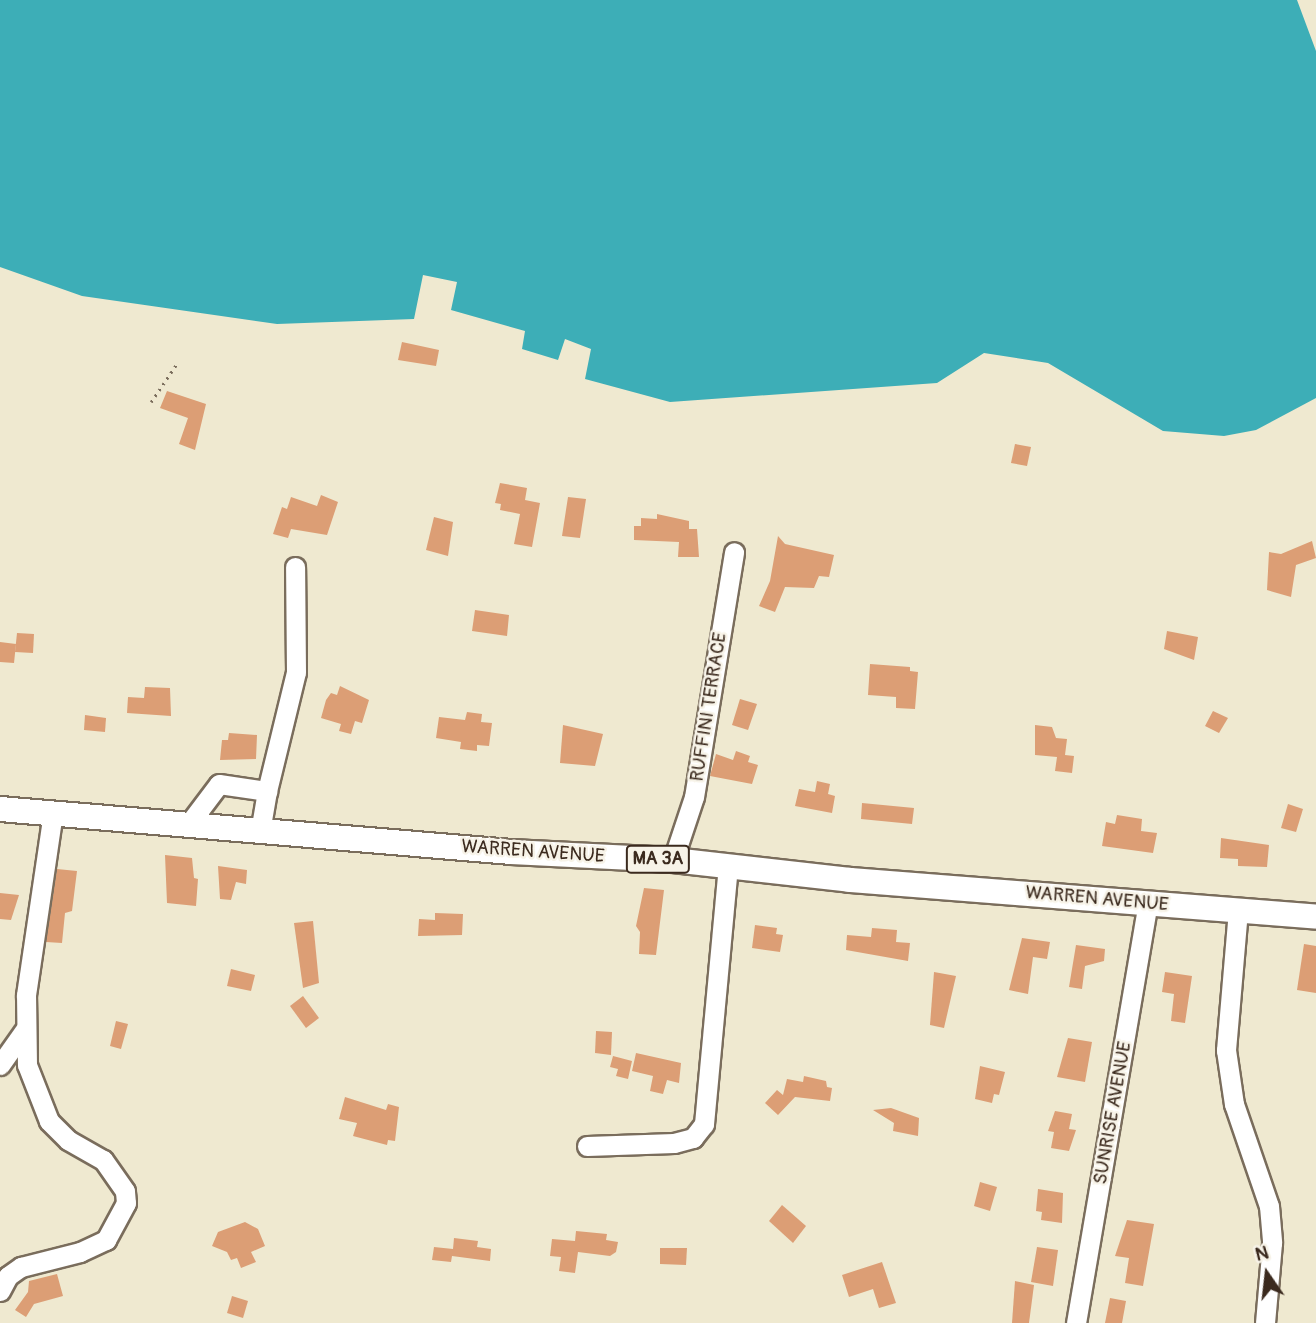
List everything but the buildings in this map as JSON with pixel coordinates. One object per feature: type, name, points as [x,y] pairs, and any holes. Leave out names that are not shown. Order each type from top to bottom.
[{"type":"main road","name":"WARREN AVENUE","points":[[0,809],[260,832],[673,860],[728,867],[1316,917]]},
{"type":"street","name":"RUFFINI TERRACE","points":[[673,860],[694,797],[734,552]]},
{"type":"street","points":[[260,832],[267,791],[296,672],[295,567]]},
{"type":"street","points":[[188,825],[219,784],[267,791]]},
{"type":"street","points":[[0,1291],[8,1276],[21,1267],[80,1252],[106,1240],[126,1203],[125,1191],[103,1160],[68,1140],[43,1113],[29,1075],[24,1031],[53,813]]},
{"type":"street","points":[[587,1146],[674,1143],[693,1138],[704,1124],[728,867]]},
{"type":"street","name":"SUNRISE AVENUE","points":[[1076,1323],[1148,904]]},
{"type":"street","points":[[1238,911],[1227,1050],[1234,1104],[1269,1206],[1272,1243],[1265,1323]]},
{"type":"street","points":[[0,1065],[24,1031]]},
{"type":"path","points":[[151,402],[176,365]]},
{"type":"water","points":[[0,0],[1297,0],[1316,51],[1316,398],[1256,430],[1224,436],[1163,431],[1048,363],[984,353],[937,383],[670,402],[585,379],[591,349],[565,339],[558,360],[522,349],[525,331],[451,310],[457,282],[423,275],[414,319],[277,324],[82,296],[0,267]]}]
